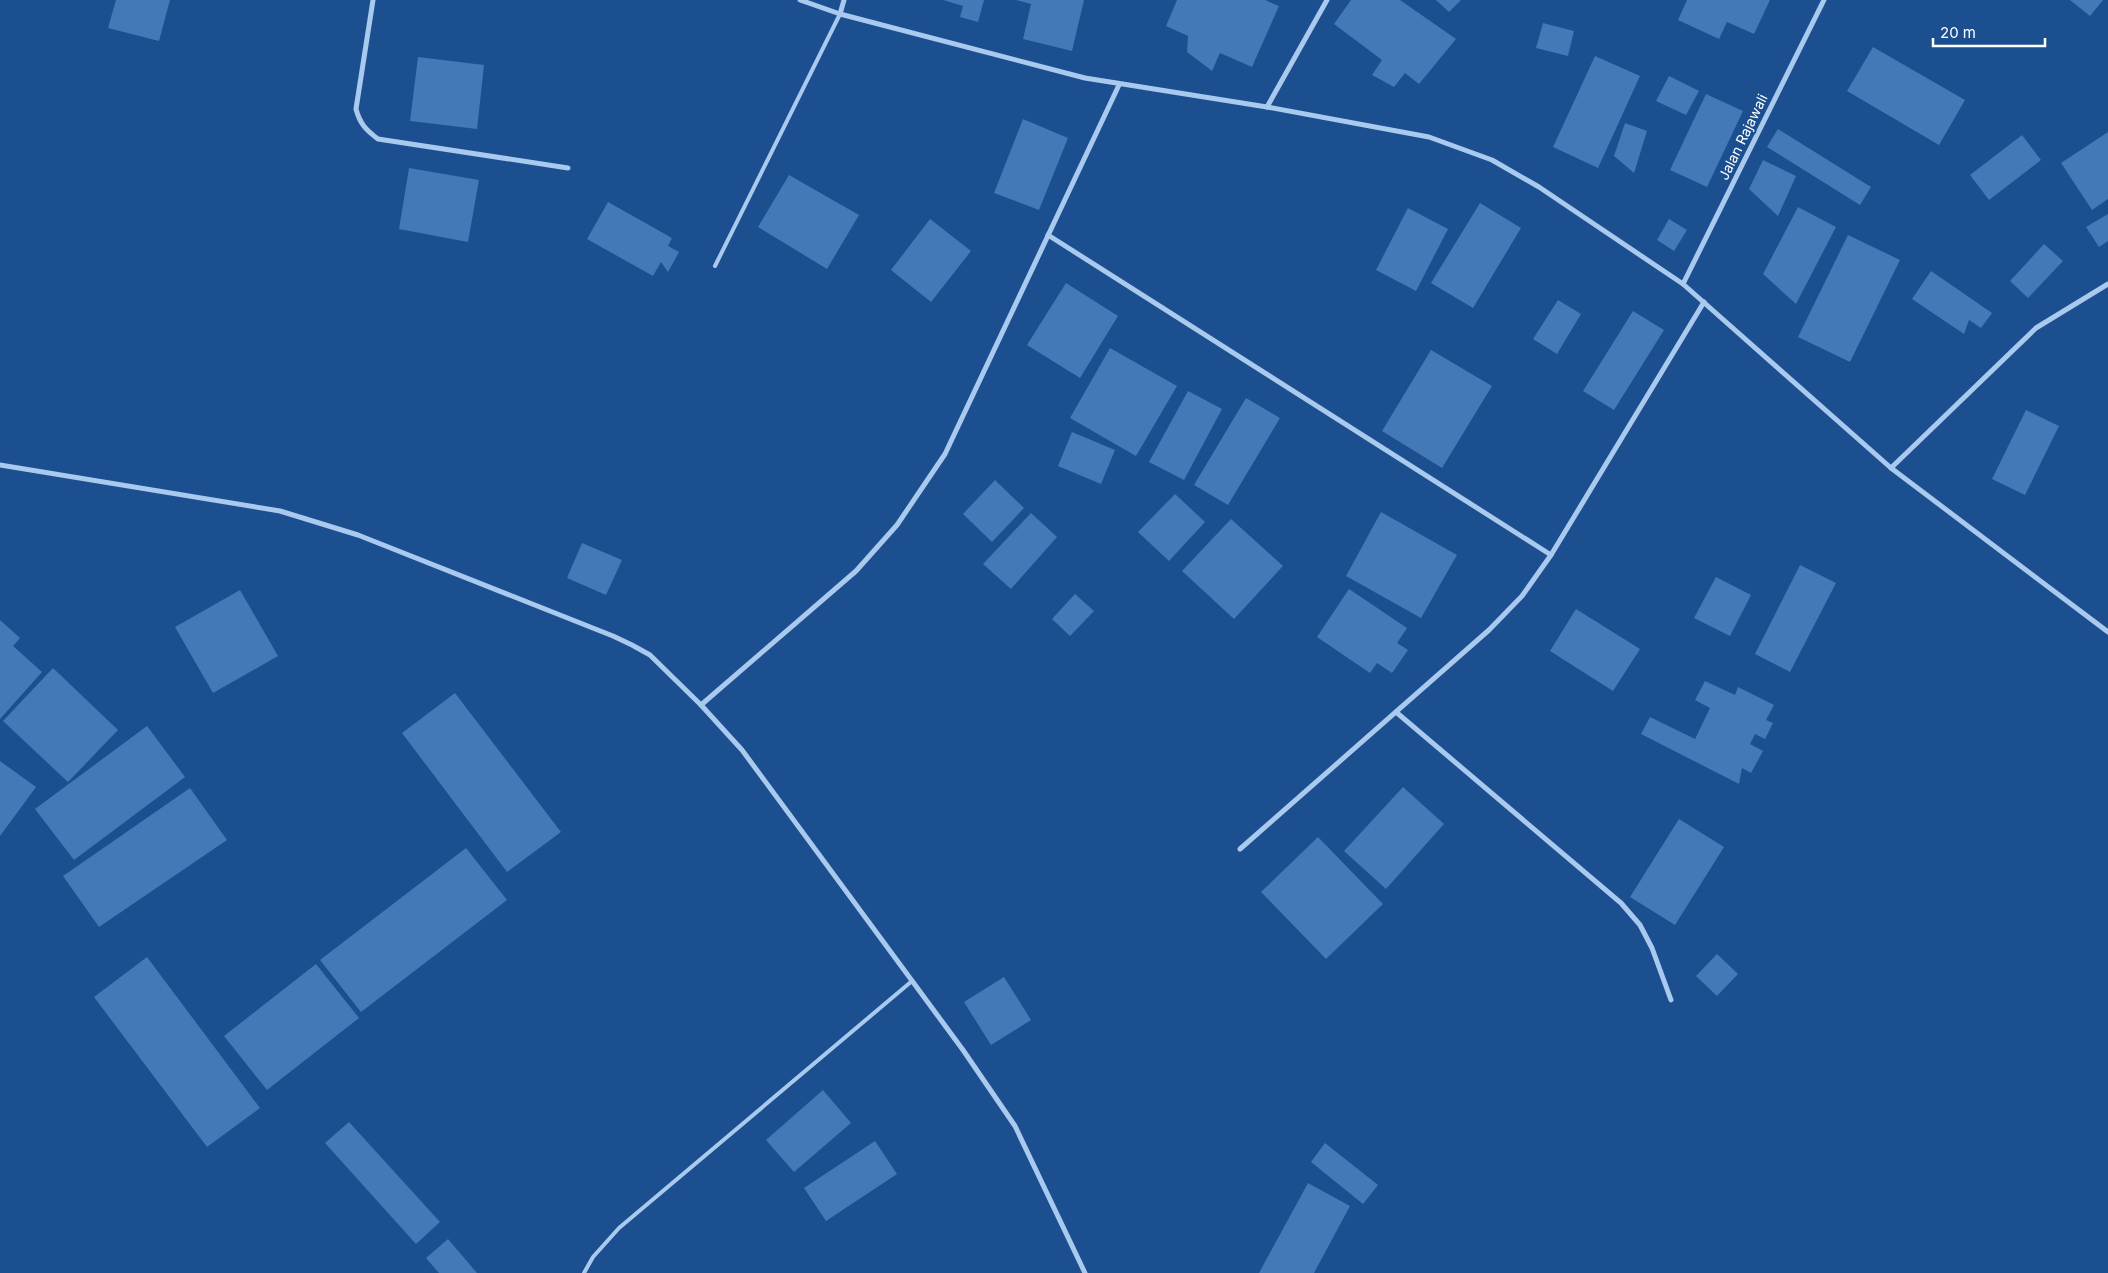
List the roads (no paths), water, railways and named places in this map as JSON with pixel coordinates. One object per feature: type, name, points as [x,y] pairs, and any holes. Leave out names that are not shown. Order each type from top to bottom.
[{"type":"street","points":[[373,0],[356,109],[359,121],[366,130],[378,139],[568,168]]},
{"type":"street","points":[[800,0],[840,14],[1085,78],[1119,85],[1267,107],[1429,137],[1492,160],[1539,187],[1683,284],[1891,468],[2108,632]]},
{"type":"street","points":[[840,14],[844,0]]},
{"type":"street","points":[[1267,107],[1327,0]]},
{"type":"street","name":"Jalan Rajawali","points":[[1683,284],[1824,0]]},
{"type":"street","points":[[700,704],[856,571],[897,525],[945,454],[1119,85]]},
{"type":"street","points":[[1048,235],[1552,555]]},
{"type":"street","points":[[1891,468],[2036,328],[2108,284]]},
{"type":"street","points":[[1240,849],[1489,630],[1522,596],[1552,555],[1704,302]]},
{"type":"street","points":[[0,465],[280,511],[358,535],[613,636],[650,655],[700,704],[742,750],[912,981],[1015,1126],[1085,1273]]},
{"type":"street","points":[[1396,712],[1621,903],[1640,925],[1652,948],[1671,1000]]},
{"type":"lane","points":[[715,266],[840,14]]},
{"type":"lane","points":[[584,1273],[594,1257],[619,1228],[912,981]]}]
